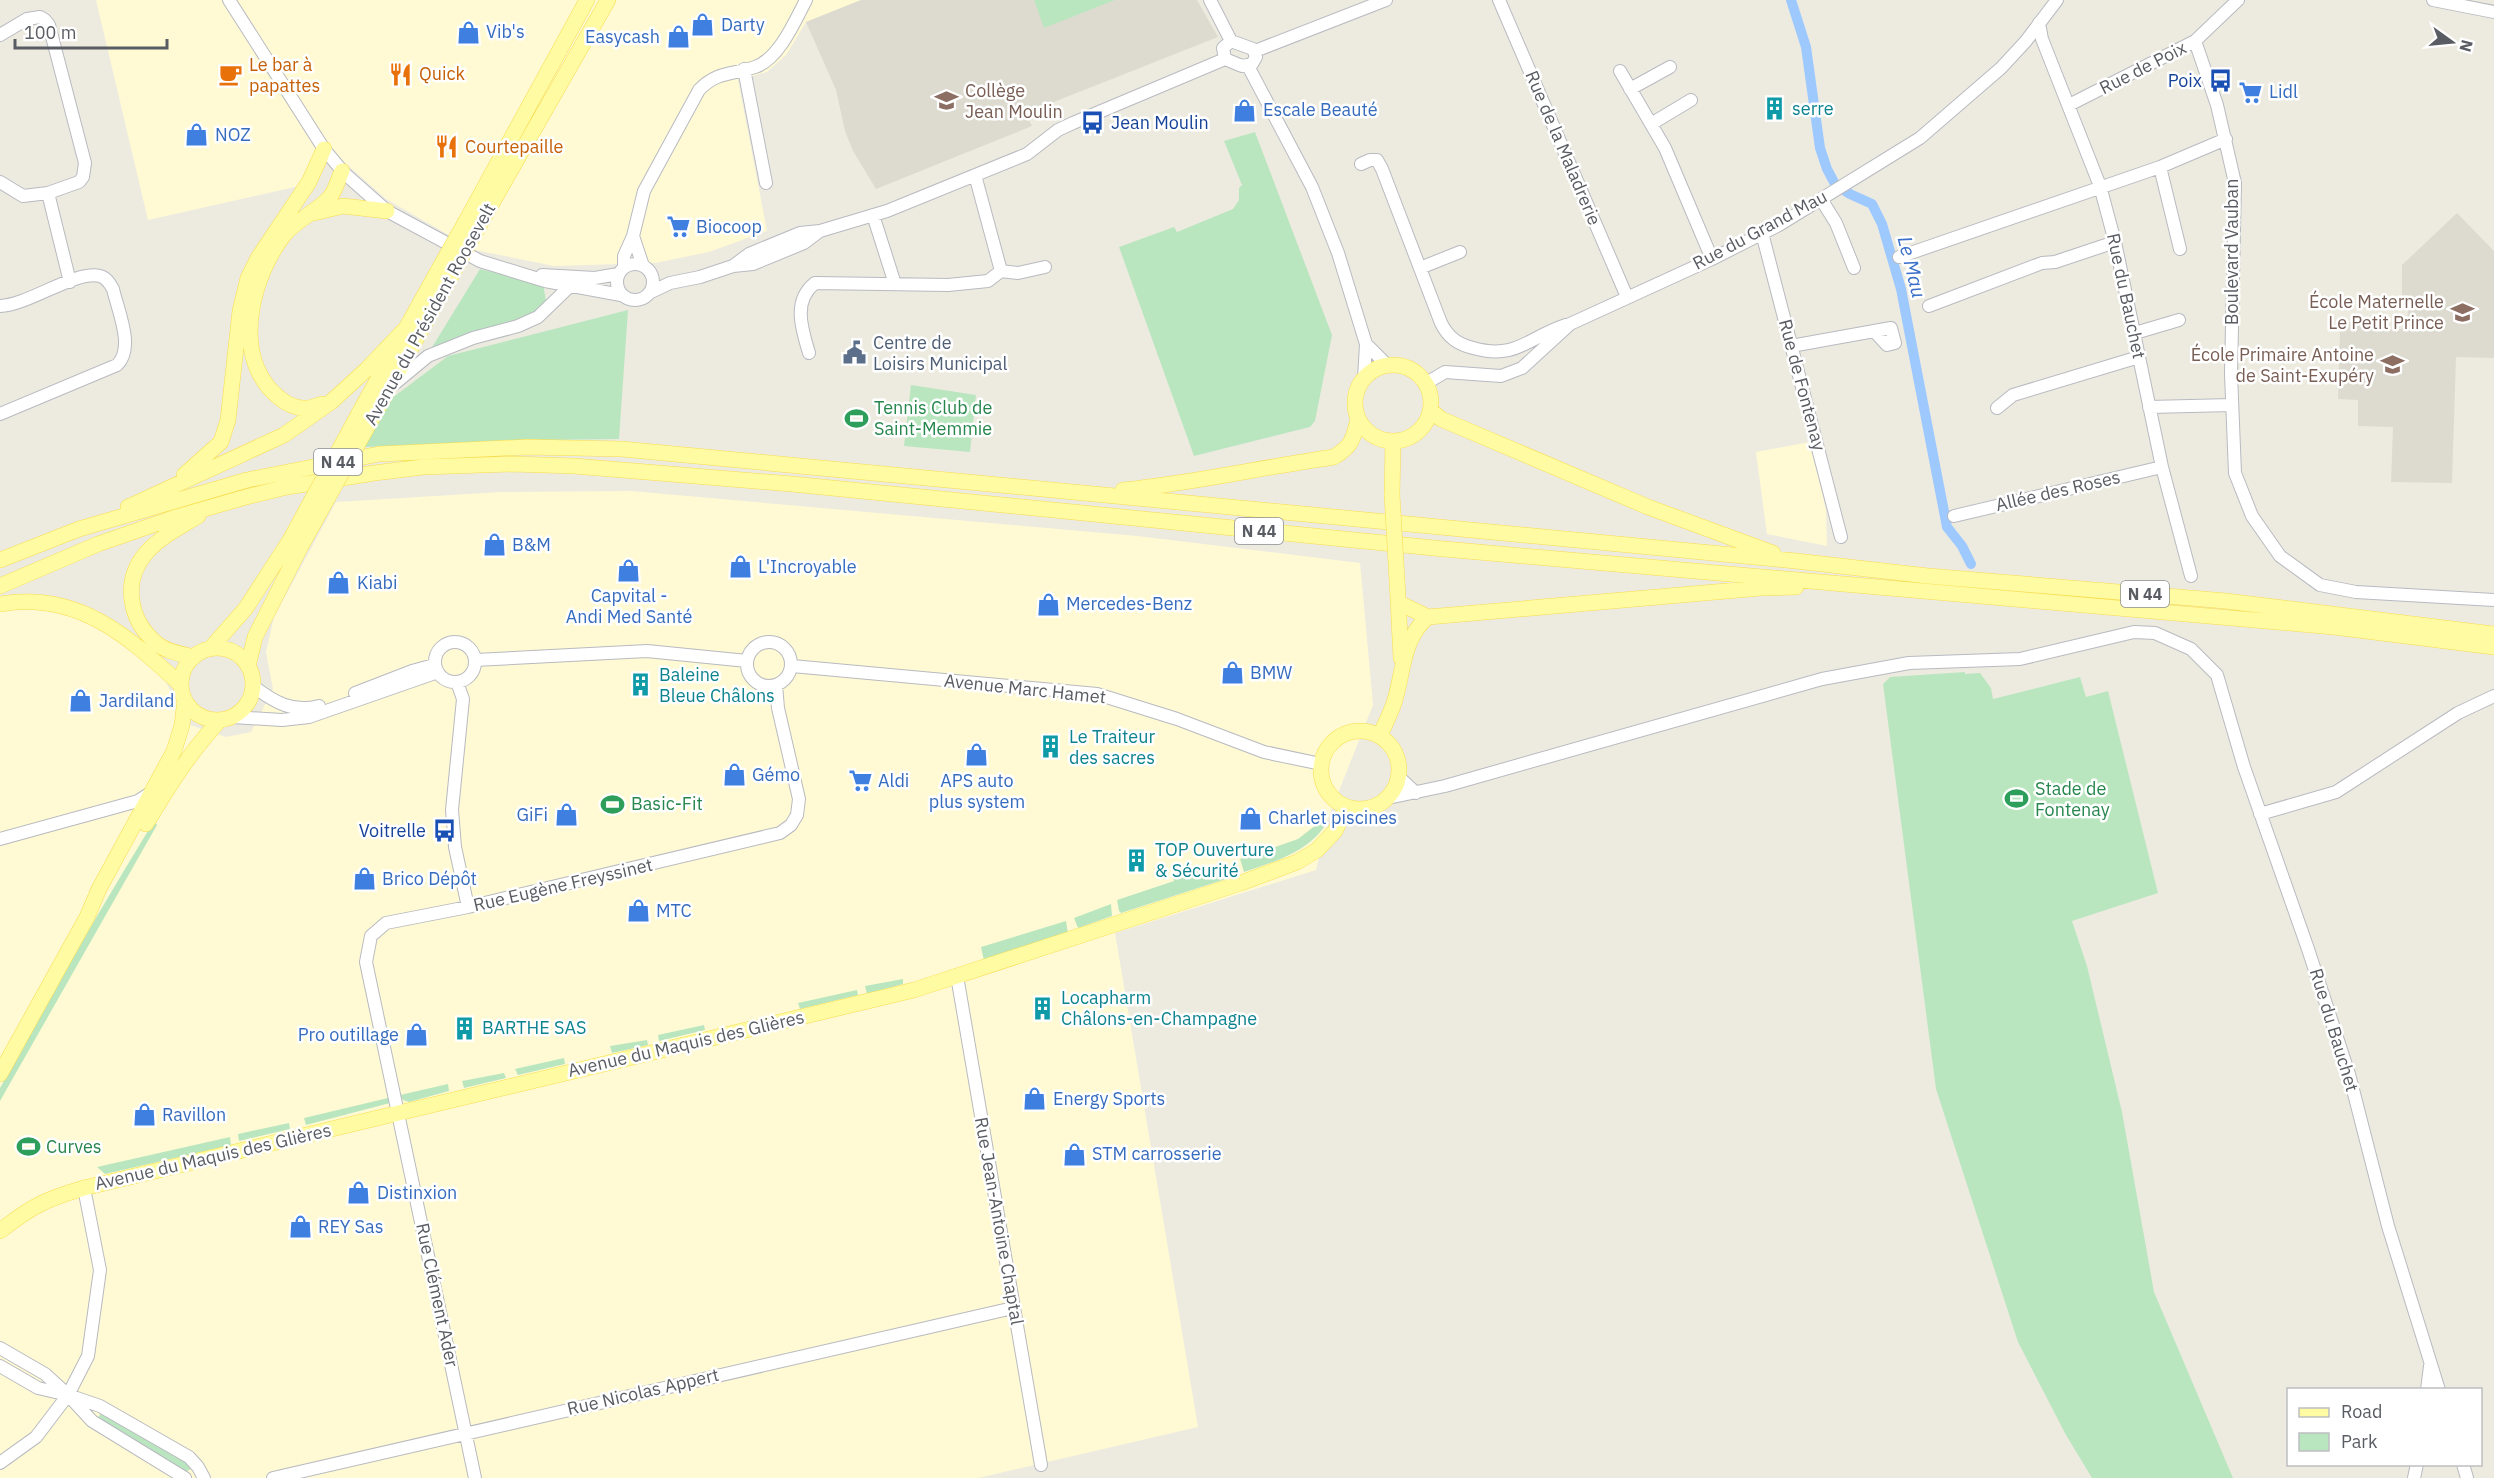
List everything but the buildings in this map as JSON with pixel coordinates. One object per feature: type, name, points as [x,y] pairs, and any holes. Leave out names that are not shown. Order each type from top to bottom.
[{"type":"main road","name":"Avenue du Président Roosevelt","points":[[473,223],[587,0]]},
{"type":"main road","name":"Avenue du Président Roosevelt","points":[[364,418],[388,390],[445,273],[473,223],[608,0]]},
{"type":"main road","points":[[171,487],[221,442],[228,420],[240,311],[248,278],[258,258],[309,182],[324,149]]},
{"type":"main road","points":[[309,182],[340,170]]},
{"type":"main road","points":[[331,402],[304,408],[281,400],[261,377],[254,361],[250,331],[256,290],[269,258],[285,233],[331,196],[340,170]]},
{"type":"main road","points":[[306,217],[320,210],[343,206],[387,211]]},
{"type":"main road","name":"Avenue du Président Roosevelt","points":[[248,666],[255,637],[295,543],[364,418],[407,327],[445,273]]},
{"type":"main road","points":[[79,529],[284,435],[331,402],[407,327]]},
{"type":"main road","points":[[1387,365],[1409,369],[1425,384],[1431,401],[1430,410],[1421,429],[1403,440],[1393,441],[1372,435],[1358,419],[1355,396],[1364,379],[1376,369],[1387,365]]},
{"type":"main road","points":[[1430,410],[1441,419],[1637,502],[1796,561]]},
{"type":"main road","points":[[1085,494],[1161,487],[1334,457],[1347,449],[1353,440],[1358,419]]},
{"type":"main road","points":[[1393,441],[1392,495],[1401,667]]},
{"type":"main road","name":"N 44","points":[[0,560],[79,529],[248,480],[369,456],[527,447],[633,450],[1796,561],[1928,576],[2226,601],[2494,634]]},
{"type":"main road","name":"N 44","points":[[0,586],[98,544],[173,518],[287,487],[413,468],[471,465],[574,466],[792,484],[1444,549],[2334,627],[2494,647]]},
{"type":"main road","points":[[195,657],[169,651],[156,644],[135,617],[131,586],[138,566],[145,554],[156,543],[216,506]]},
{"type":"main road","name":"Avenue du Président Roosevelt","points":[[210,649],[246,608],[295,543]]},
{"type":"main road","points":[[1399,603],[1428,617],[1761,588],[1874,586]]},
{"type":"main road","points":[[0,604],[21,601],[58,604],[96,618],[132,640],[183,692],[199,715],[226,719]]},
{"type":"main road","points":[[1380,736],[1394,705],[1401,667],[1416,627],[1428,617]]},
{"type":"main road","points":[[0,1074],[87,917],[99,889],[174,751],[182,725],[185,669],[195,657],[210,649],[221,648],[232,651],[248,666],[253,686],[247,705],[200,741],[178,771],[111,885],[87,917]]},
{"type":"main road","points":[[1355,731],[1368,731],[1380,736],[1396,753],[1399,777],[1388,798],[1368,808],[1347,807],[1329,795],[1321,775],[1321,764],[1325,752],[1343,735],[1355,731]]},
{"type":"main road","name":"Avenue du Maquis des Glières","points":[[0,1231],[24,1212],[45,1200],[84,1188],[908,992],[1251,880],[1297,862],[1317,850],[1335,831],[1347,807]]},
{"type":"street","points":[[229,0],[324,149],[340,170],[387,211],[467,256],[523,275],[569,287],[621,294]]},
{"type":"street","points":[[806,0],[778,48],[756,67],[709,79],[699,90],[648,181],[637,213],[633,236],[624,256],[616,285],[626,298],[638,300],[670,283],[700,278],[733,266],[753,264],[804,243],[820,231],[873,215],[1027,154],[1054,133],[1073,123],[1225,59],[1248,66],[1254,61],[1255,51]]},
{"type":"street","points":[[1210,0],[1231,41],[1248,45],[1255,51]]},
{"type":"street","points":[[1255,51],[1386,0]]},
{"type":"street","name":"Rue de la Maladrerie","points":[[1499,0],[1628,297]]},
{"type":"street","name":"Rue du Grand Mau","points":[[1425,384],[1445,372],[1501,376],[1522,368],[1570,324],[1712,259],[1826,196],[1920,138],[2001,68],[2057,0]]},
{"type":"street","name":"Rue de Poix","points":[[2069,105],[2195,41],[2238,0]]},
{"type":"street","points":[[2433,0],[2494,12]]},
{"type":"street","points":[[0,35],[33,18],[45,20],[49,25],[86,163],[83,177],[79,182],[48,193],[23,196],[0,182]]},
{"type":"street","name":"Rue du Bauchet","points":[[2039,23],[2042,39],[2100,186],[2115,242],[2162,467],[2191,576]]},
{"type":"street","points":[[1225,59],[1223,48],[1231,41]]},
{"type":"street","name":"Boulevard Vauban","points":[[2195,41],[2217,105],[2235,183],[2232,256],[2232,405],[2235,473],[2252,516],[2280,555],[2320,585],[2356,592],[2494,600]]},
{"type":"street","points":[[1248,66],[1312,186],[1338,253],[1366,344],[1364,379]]},
{"type":"street","points":[[1630,89],[1670,67]]},
{"type":"street","points":[[744,69],[766,183]]},
{"type":"street","points":[[1620,71],[1665,148],[1712,259]]},
{"type":"street","points":[[1651,124],[1691,100]]},
{"type":"street","points":[[1899,257],[2160,167],[2226,139]]},
{"type":"street","points":[[1361,164],[1377,160],[1445,330],[1454,340],[1465,346],[1498,353],[1509,351],[1546,332],[1570,324]]},
{"type":"street","points":[[2160,167],[2180,249]]},
{"type":"street","points":[[975,175],[1001,271]]},
{"type":"street","points":[[48,193],[70,282]]},
{"type":"street","points":[[1826,196],[1854,268]]},
{"type":"street","points":[[873,215],[895,284]]},
{"type":"street","name":"Rue de Fontenay","points":[[1762,232],[1841,537]]},
{"type":"street","points":[[633,236],[653,281],[649,293]]},
{"type":"street","points":[[1929,306],[2042,263],[2055,262],[2115,242]]},
{"type":"street","points":[[1420,268],[1460,252]]},
{"type":"street","points":[[523,275],[595,278],[634,264],[670,283]]},
{"type":"street","points":[[810,353],[801,321],[801,309],[807,289],[815,283],[948,285],[988,281],[1001,271],[1018,273],[1045,267]]},
{"type":"street","points":[[0,306],[15,304],[70,282],[93,276],[105,278],[113,290],[126,348],[122,360],[117,365],[0,414]]},
{"type":"street","points":[[388,390],[428,356],[473,338],[518,326],[538,317],[569,287]]},
{"type":"street","points":[[2135,333],[2179,320]]},
{"type":"street","points":[[1791,346],[1874,331]]},
{"type":"street","points":[[1366,344],[1387,365]]},
{"type":"street","points":[[1996,408],[2013,395],[2139,357]]},
{"type":"street","points":[[2149,407],[2232,405]]},
{"type":"street","name":"Allée des Roses","points":[[1954,516],[2162,467]]},
{"type":"street","name":"Rue du Bauchet","points":[[1416,793],[1822,679],[1908,663],[2020,659],[2134,632],[2156,633],[2191,650],[2217,675],[2244,767],[2349,1074],[2388,1226],[2439,1388]]},
{"type":"street","points":[[765,642],[772,642],[779,643],[789,653],[792,666],[786,678],[776,685],[768,686],[755,681],[747,669],[747,661],[753,649],[765,642]]},
{"type":"street","points":[[449,644],[463,644],[473,653],[475,660],[473,672],[469,677],[458,682],[446,680],[437,669],[439,652],[449,644]]},
{"type":"street","points":[[475,660],[647,651],[747,661]]},
{"type":"street","name":"Avenue Marc Hamet","points":[[792,666],[1098,694],[1177,719],[1263,752],[1321,764]]},
{"type":"street","points":[[253,686],[274,702],[288,708],[308,709],[327,704],[412,671],[437,669]]},
{"type":"street","points":[[226,719],[282,720],[309,717],[437,669]]},
{"type":"street","points":[[458,682],[463,699],[452,810],[455,847],[468,907]]},
{"type":"street","name":"Rue Eugène Freyssinet","points":[[399,1113],[366,962],[371,936],[386,923],[468,907],[780,833],[792,825],[797,815],[799,799],[778,708],[776,685]]},
{"type":"street","points":[[2260,814],[2336,792],[2458,712],[2494,696]]},
{"type":"street","points":[[1399,777],[1416,793]]},
{"type":"street","points":[[0,838],[138,801],[153,791]]},
{"type":"street","points":[[1388,798],[1416,793]]},
{"type":"street","name":"Rue Jean-Antoine Chaptal","points":[[957,976],[1041,1465]]},
{"type":"street","name":"Rue Clément Ader","points":[[399,1113],[475,1478]]},
{"type":"street","points":[[0,1463],[36,1437],[68,1395],[88,1356],[100,1270],[84,1188]]},
{"type":"street","name":"Rue Nicolas Appert","points":[[273,1478],[1013,1308]]},
{"type":"street","points":[[0,1348],[45,1374],[92,1421],[185,1478]]},
{"type":"street","points":[[2427,1388],[2431,1362]]},
{"type":"street","points":[[0,1366],[38,1388],[100,1406],[189,1457],[204,1478]]},
{"type":"shaded area","points":[[96,0],[861,0],[806,22],[786,55],[767,72],[738,80],[767,231],[709,252],[655,263],[554,266],[475,250],[386,199],[327,147],[299,186],[148,220]]},
{"type":"shaded area","name":"Collège Jean Moulin","points":[[861,0],[1197,0],[1218,37],[1026,113],[1032,126],[876,189],[853,151],[845,131],[836,90],[806,22]]},
{"type":"shaded area","name":"École Primaire Antoine de Saint-Exupéry","points":[[2457,213],[2494,251],[2494,358],[2456,357],[2452,483],[2391,482],[2393,427],[2358,426],[2358,400],[2338,399],[2340,332],[2346,323],[2356,320],[2379,321],[2388,329],[2401,329],[2407,322],[2409,297],[2402,296],[2402,265]]},
{"type":"shaded area","points":[[1810,442],[1826,510],[1827,546],[1767,534],[1756,452]]},
{"type":"shaded area","points":[[631,491],[1137,536],[1360,563],[1373,705],[1329,816],[1316,870],[1115,933],[1198,1427],[978,1478],[0,1478],[0,609],[28,607],[62,612],[119,637],[164,679],[190,725],[226,737],[251,732],[273,689],[266,652],[274,617],[336,502],[501,492]]},
{"type":"green space","points":[[1034,0],[1115,0],[1044,28]]},
{"type":"green space","points":[[1255,132],[1332,335],[1315,421],[1310,427],[1194,456],[1119,247],[1174,227],[1177,232],[1233,209],[1239,200],[1239,188],[1242,185],[1224,141]]},
{"type":"green space","points":[[480,269],[543,284],[546,301],[539,313],[431,349]]},
{"type":"green space","points":[[628,310],[619,439],[364,447],[392,398],[448,356]]},
{"type":"green space","points":[[911,385],[976,395],[970,452],[904,446]]},
{"type":"green space","points":[[1965,672],[1965,674],[1980,673],[1991,688],[1993,699],[2080,677],[2086,697],[2108,691],[2158,893],[2072,921],[2087,966],[2122,1112],[2154,1292],[2233,1478],[2092,1478],[2066,1435],[2018,1342],[1936,1089],[1883,684],[1890,677]]},
{"type":"green space","points":[[1325,818],[1328,821],[1321,832],[1302,848],[1244,872],[1240,859],[1298,839]]},
{"type":"green space","points":[[154,821],[157,825],[0,1101],[0,1088],[18,1054],[94,920]]},
{"type":"green space","points":[[1222,864],[1226,879],[1121,913],[1119,911],[1117,900],[1174,881],[1172,873],[1191,869],[1192,872]]},
{"type":"green space","points":[[1111,904],[1112,916],[1078,928],[1074,918]]},
{"type":"green space","points":[[1066,921],[1068,933],[984,961],[981,947]]},
{"type":"green space","points":[[903,979],[903,984],[867,994],[865,986]]},
{"type":"green space","points":[[857,990],[858,995],[800,1009],[798,1003]]},
{"type":"green space","points":[[704,1025],[705,1030],[659,1041],[658,1035]]},
{"type":"green space","points":[[647,1040],[648,1045],[612,1053],[610,1046]]},
{"type":"green space","points":[[564,1058],[565,1064],[518,1075],[515,1069]]},
{"type":"green space","points":[[504,1073],[506,1078],[464,1088],[462,1081]]},
{"type":"green space","points":[[448,1084],[449,1091],[409,1102],[403,1100],[400,1095]]},
{"type":"green space","points":[[388,1098],[390,1103],[306,1125],[304,1118]]},
{"type":"green space","points":[[289,1123],[290,1129],[239,1141],[238,1134]]},
{"type":"green space","points":[[230,1137],[231,1145],[105,1174],[97,1167]]},
{"type":"green space","points":[[102,1411],[188,1461],[193,1467],[185,1473],[97,1420]]},
{"type":"waterway","name":"Le Mau","points":[[1791,0],[1806,47],[1820,148],[1827,169],[1835,184],[1872,204],[1882,224],[1901,289],[1947,527],[1962,546],[1971,564]]},
{"type":"place","name":"Darty","points":[[703,25]]},
{"type":"place","name":"Vib's","points":[[468,32]]},
{"type":"place","name":"Easycash","points":[[678,37]]},
{"type":"place","name":"Quick","points":[[401,74]]},
{"type":"place","name":"Le bar à papattes","points":[[231,75]]},
{"type":"place","name":"Poix","points":[[2220,81]]},
{"type":"place","name":"Lidl","points":[[2251,92]]},
{"type":"place","name":"Collège Jean Moulin","points":[[947,101]]},
{"type":"place","name":"serre","points":[[1774,109]]},
{"type":"place","name":"Escale Beauté","points":[[1245,110]]},
{"type":"place","name":"Jean Moulin","points":[[1093,123]]},
{"type":"place","name":"NOZ","points":[[197,135]]},
{"type":"place","name":"Courtepaille","points":[[447,147]]},
{"type":"place","name":"Biocoop","points":[[678,227]]},
{"type":"place","name":"École Maternelle Le Petit Prince","points":[[2462,312]]},
{"type":"place","name":"Centre de Loisirs Municipal","points":[[855,353]]},
{"type":"place","name":"École Primaire Antoine de Saint-Exupéry","points":[[2392,365]]},
{"type":"place","name":"Tennis Club de Saint-Memmie","points":[[856,418]]},
{"type":"place","name":"B&M","points":[[494,545]]},
{"type":"place","name":"L'Incroyable","points":[[740,567]]},
{"type":"place","name":"Capvital - Andi Med Santé","points":[[629,570]]},
{"type":"place","name":"Kiabi","points":[[339,583]]},
{"type":"place","name":"Mercedes-Benz","points":[[1048,604]]},
{"type":"place","name":"BMW","points":[[1232,673]]},
{"type":"place","name":"Baleine Bleue Châlons","points":[[641,685]]},
{"type":"place","name":"Jardiland","points":[[81,701]]},
{"type":"place","name":"Le Traiteur des sacres","points":[[1051,747]]},
{"type":"place","name":"APS auto plus system","points":[[977,755]]},
{"type":"place","name":"Gémo","points":[[734,775]]},
{"type":"place","name":"Aldi","points":[[860,781]]},
{"type":"place","name":"Stade de Fontenay","points":[[2017,799]]},
{"type":"place","name":"Basic-Fit","points":[[613,804]]},
{"type":"place","name":"GiFi","points":[[566,815]]},
{"type":"place","name":"Charlet piscines","points":[[1250,818]]},
{"type":"place","name":"Voitrelle","points":[[444,831]]},
{"type":"place","name":"TOP Ouverture & Sécurité","points":[[1137,860]]},
{"type":"place","name":"Brico Dépôt","points":[[364,879]]},
{"type":"place","name":"MTC","points":[[638,911]]},
{"type":"place","name":"Locapharm Châlons-en-Champagne","points":[[1043,1008]]},
{"type":"place","name":"BARTHE SAS","points":[[464,1028]]},
{"type":"place","name":"Pro outillage","points":[[417,1035]]},
{"type":"place","name":"Energy Sports","points":[[1035,1099]]},
{"type":"place","name":"Ravillon","points":[[144,1115]]},
{"type":"place","name":"Curves","points":[[28,1147]]},
{"type":"place","name":"STM carrosserie","points":[[1074,1154]]},
{"type":"place","name":"Distinxion","points":[[359,1193]]},
{"type":"place","name":"REY Sas","points":[[300,1227]]}]
